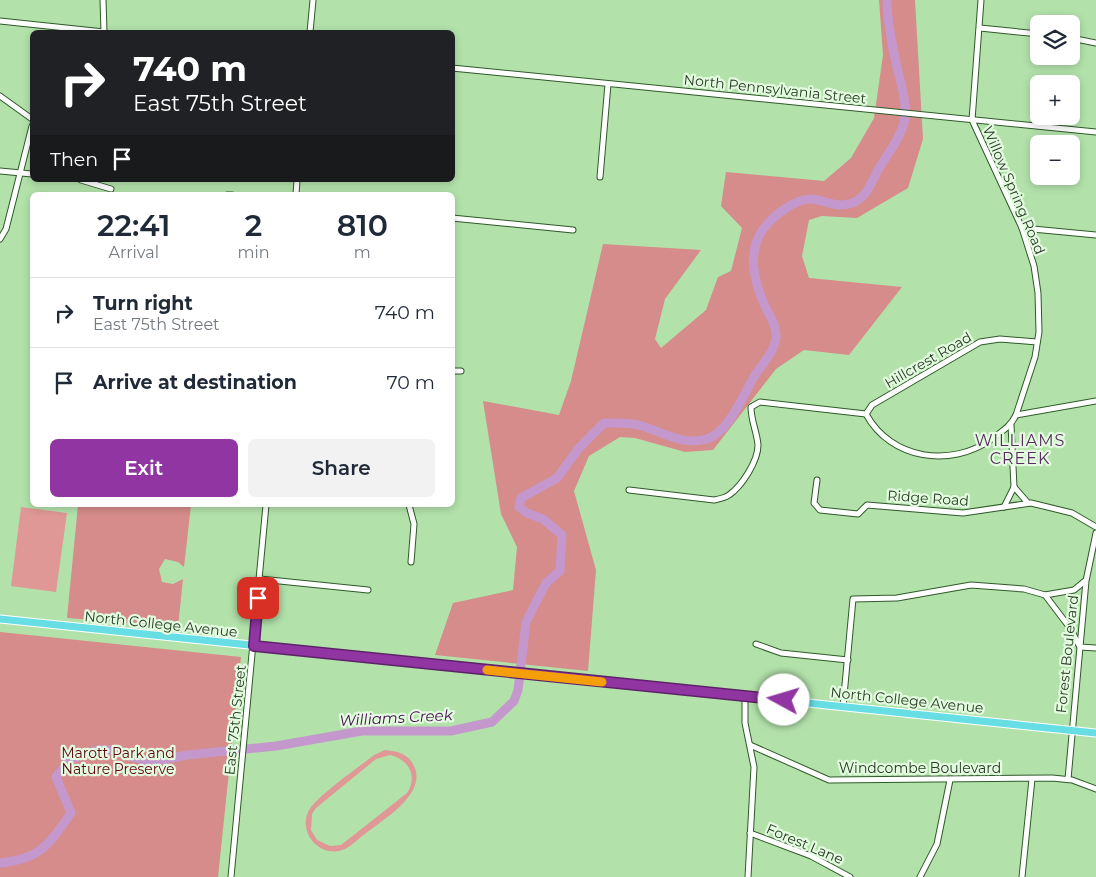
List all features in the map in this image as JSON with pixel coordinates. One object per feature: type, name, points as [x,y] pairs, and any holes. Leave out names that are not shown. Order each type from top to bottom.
[{"type":"main road","name":"North College Avenue","points":[[0,619],[1096,732]]},
{"type":"street","points":[[103,0],[104,30]]},
{"type":"street","points":[[310,30],[313,0]]},
{"type":"street","points":[[972,120],[982,0]]},
{"type":"street","points":[[0,21],[85,30]]},
{"type":"street","points":[[980,28],[1030,33]]},
{"type":"street","points":[[1080,40],[1096,43]]},
{"type":"street","name":"North Pennsylvania Street","points":[[455,68],[1096,132]]},
{"type":"street","points":[[600,177],[608,84]]},
{"type":"street","points":[[0,96],[30,118]]},
{"type":"street","name":"Willow Spring Road","points":[[972,120],[1022,228],[1033,261],[1037,285],[1039,322],[1037,342],[1030,374],[1011,425]]},
{"type":"street","points":[[0,239],[6,229],[30,135]]},
{"type":"street","points":[[0,171],[30,174]]},
{"type":"street","points":[[88,182],[111,189]]},
{"type":"street","points":[[455,218],[573,230]]},
{"type":"street","points":[[1022,228],[1096,235]]},
{"type":"street","name":"Hillcrest Road","points":[[866,414],[872,405],[980,342],[1000,339],[1037,342]]},
{"type":"street","points":[[455,371],[462,371]]},
{"type":"street","points":[[1016,415],[1096,401]]},
{"type":"street","points":[[629,490],[714,500],[728,496],[737,488],[756,457],[758,448],[751,418],[751,407],[760,402],[866,414],[878,430],[896,445],[916,453],[934,457],[954,456],[971,451],[1011,425]]},
{"type":"street","points":[[1004,507],[1014,487],[1011,425]]},
{"type":"street","name":"Ridge Road","points":[[817,480],[814,503],[820,510],[858,514],[867,505],[963,514],[1028,503],[1072,513],[1096,527]]},
{"type":"street","points":[[1014,487],[1028,503]]},
{"type":"street","name":"East 75th Street","points":[[231,877],[266,507]]},
{"type":"street","points":[[410,507],[414,524],[411,562]]},
{"type":"street","name":"Forest Boulevard","points":[[1068,779],[1086,581],[1096,533]]},
{"type":"street","points":[[260,579],[368,590]]},
{"type":"street","points":[[843,706],[853,599],[892,599],[956,586],[983,585],[1020,588],[1045,595],[1074,590],[1086,581]]},
{"type":"street","points":[[1045,595],[1070,628],[1080,647],[1096,648]]},
{"type":"street","points":[[756,644],[781,652],[848,660]]},
{"type":"street","points":[[745,696],[745,723],[754,767],[748,877]]},
{"type":"street","name":"Windcombe Boulevard","points":[[750,745],[828,780],[1068,779],[1096,789]]},
{"type":"street","points":[[1022,877],[1032,779]]},
{"type":"street","points":[[920,877],[936,844],[950,780]]},
{"type":"street","name":"Forest Lane","points":[[750,833],[810,856],[850,877]]},
{"type":"shaded area","points":[[21,507],[67,513],[56,592],[11,586]]},
{"type":"shaded area","points":[[385,750],[394,751],[406,756],[412,762],[417,777],[414,787],[400,806],[351,845],[339,851],[324,850],[312,841],[308,835],[306,820],[308,812],[328,791],[374,755]],"holes":[[[390,755],[397,757],[410,770],[412,781],[407,793],[341,845],[330,846],[317,840],[311,830],[312,814],[316,808],[376,759]]]},
{"type":"green space","points":[[879,0],[915,0],[923,139],[908,188],[857,218],[822,216],[809,220],[802,256],[809,278],[902,287],[849,355],[804,350],[776,369],[713,450],[685,452],[635,438],[620,437],[589,456],[574,491],[596,570],[588,671],[435,655],[453,603],[513,590],[517,547],[501,514],[483,401],[559,415],[571,381],[603,244],[701,250],[665,299],[655,339],[661,348],[706,310],[718,277],[731,271],[742,228],[721,206],[726,172],[824,181],[851,158],[874,118],[883,55]]},
{"type":"green space","points":[[78,507],[191,507],[184,567],[178,562],[165,559],[159,569],[162,582],[173,584],[183,579],[178,627],[67,618]]},
{"type":"green space","name":"Marott Park and Nature Preserve","points":[[0,632],[241,657],[218,877],[0,877]]},
{"type":"waterway","name":"Williams Creek","points":[[0,863],[14,861],[34,854],[56,834],[71,813],[56,777],[71,759],[98,750],[119,750],[132,757],[153,762],[187,755],[276,746],[362,731],[451,731],[492,722],[514,701],[518,690],[526,622],[546,583],[560,571],[562,535],[543,519],[527,513],[519,507],[521,498],[557,478],[579,448],[604,423],[637,425],[681,440],[698,441],[715,435],[728,421],[770,354],[776,338],[774,326],[761,297],[755,277],[754,257],[758,237],[773,218],[799,201],[812,199],[841,205],[860,199],[868,189],[902,130],[905,102],[890,34],[887,0]]},
{"type":"slow traffic","points":[[487,670],[602,682]]},
{"type":"district","name":"WILLIAMS CREEK","points":[[1020,449]]},
{"type":"route","points":[[258,598],[254,646],[784,700]]}]
